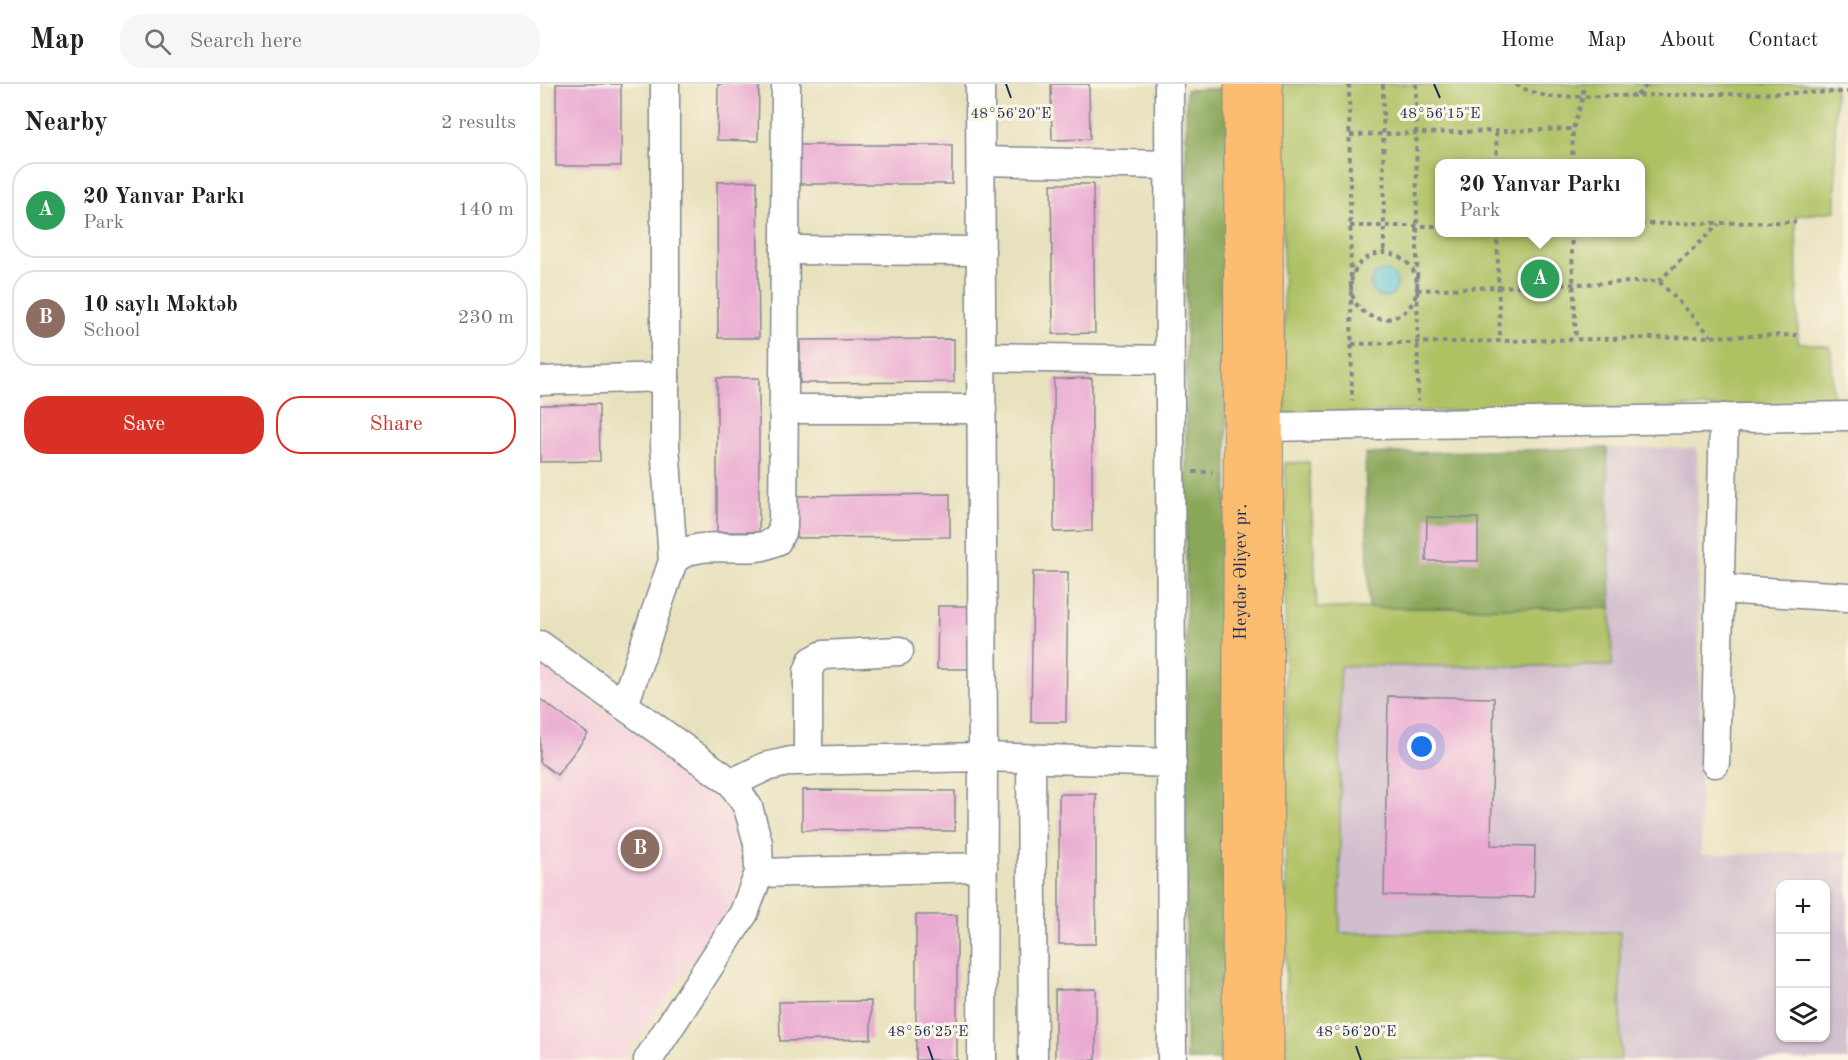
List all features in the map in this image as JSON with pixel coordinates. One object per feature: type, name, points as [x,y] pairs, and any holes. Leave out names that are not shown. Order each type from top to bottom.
[{"type":"main road","name":"Heydər Əliyev pr.","points":[[1239,1060],[1241,84]]},
{"type":"main road","name":"Heydər Əliyev pr.","points":[[1266,84],[1267,1060]]},
{"type":"street","points":[[665,84],[665,445],[673,561]]},
{"type":"street","points":[[624,705],[673,561],[678,555],[694,549],[763,546],[777,541],[783,528],[786,84]]},
{"type":"street","points":[[980,84],[982,1060]]},
{"type":"street","points":[[1169,84],[1172,1060]]},
{"type":"street","points":[[981,161],[1169,165]]},
{"type":"street","points":[[785,250],[981,251]]},
{"type":"street","points":[[981,357],[1169,360]]},
{"type":"street","points":[[540,381],[665,377]]},
{"type":"street","points":[[784,409],[982,409]]},
{"type":"street","points":[[1267,427],[1848,416]]},
{"type":"street","points":[[1715,763],[1724,418]]},
{"type":"street","points":[[1720,589],[1848,597]]},
{"type":"street","points":[[540,645],[732,783],[748,807],[758,843],[759,873],[744,913],[648,1060]]},
{"type":"street","points":[[808,761],[808,672],[812,661],[823,655],[898,651]]},
{"type":"street","points":[[732,783],[765,767],[792,761],[983,758],[1172,764]]},
{"type":"street","points":[[1031,759],[1033,1060]]},
{"type":"street","points":[[759,873],[983,867]]},
{"type":"path","points":[[1349,84],[1352,427]]},
{"type":"path","points":[[1383,84],[1384,252]]},
{"type":"path","points":[[1416,84],[1419,425]]},
{"type":"path","points":[[1516,84],[1521,88],[1549,97],[1848,92]]},
{"type":"path","points":[[1572,159],[1573,129],[1583,96],[1583,84]]},
{"type":"path","points":[[1637,95],[1648,84]]},
{"type":"path","points":[[1350,135],[1573,129]]},
{"type":"path","points":[[1496,132],[1497,159]]},
{"type":"path","points":[[1645,224],[1796,222]]},
{"type":"path","points":[[1417,290],[1659,282],[1719,223]]},
{"type":"path","points":[[1350,226],[1435,226]]},
{"type":"path","points":[[1497,237],[1500,341]]},
{"type":"path","points":[[1571,237],[1576,339]]},
{"type":"path","points":[[1384,252],[1403,258],[1412,267],[1417,290],[1413,302],[1406,311],[1395,317],[1383,319],[1360,310],[1351,288],[1352,275],[1358,265],[1367,256],[1384,252]]},
{"type":"path","points":[[1659,282],[1712,337]]},
{"type":"path","points":[[1352,344],[1797,335]]},
{"type":"path","points":[[1170,472],[1240,472]]},
{"type":"shaded area","points":[[1607,448],[1697,448],[1701,855],[1848,851],[1848,1060],[1621,1060],[1620,932],[1340,933],[1340,665],[1612,666]]},
{"type":"shaded area","points":[[540,665],[698,777],[725,802],[738,832],[743,866],[735,901],[623,1060],[540,1060]]},
{"type":"green space","points":[[1281,84],[1835,84],[1836,211],[1796,216],[1798,342],[1831,347],[1834,405],[1285,413]]},
{"type":"green space","points":[[1228,88],[1225,1060],[1186,1060],[1186,90]]},
{"type":"green space","points":[[1607,448],[1611,608],[1369,608],[1365,454]]},
{"type":"green space","points":[[1309,462],[1317,608],[1611,608],[1612,666],[1340,666],[1340,933],[1620,932],[1621,1060],[1286,1060],[1285,463]]},
{"type":"water","points":[[1384,271],[1393,275],[1397,284],[1393,293],[1384,297],[1375,293],[1371,284],[1375,275]]},
{"type":"building","points":[[556,84],[621,84],[621,166],[556,166]]},
{"type":"building","points":[[718,84],[759,84],[758,141],[717,140]]},
{"type":"building","points":[[1051,84],[1089,84],[1090,139],[1052,140]]},
{"type":"building","points":[[800,145],[952,145],[952,184],[800,184]]},
{"type":"building","points":[[757,181],[759,338],[718,338],[717,182]]},
{"type":"building","points":[[1051,184],[1093,184],[1095,333],[1053,334]]},
{"type":"building","points":[[954,339],[954,382],[800,383],[800,340]]},
{"type":"building","points":[[717,378],[759,378],[759,532],[717,532]]},
{"type":"building","points":[[1092,378],[1092,531],[1054,532],[1054,379]]},
{"type":"building","points":[[599,404],[600,461],[540,462],[540,405]]},
{"type":"building","points":[[950,494],[950,537],[797,538],[797,496]]},
{"type":"building","points":[[1427,517],[1478,518],[1478,561],[1426,561]]},
{"type":"building","points":[[1033,572],[1068,572],[1066,722],[1031,722]]},
{"type":"building","points":[[938,606],[970,606],[969,669],[937,669]]},
{"type":"building","points":[[1388,696],[1494,698],[1491,845],[1535,846],[1534,897],[1384,895]]},
{"type":"building","points":[[540,699],[588,734],[557,775],[540,762]]},
{"type":"building","points":[[802,790],[955,791],[955,831],[802,830]]},
{"type":"building","points":[[1059,794],[1096,794],[1096,944],[1059,944]]},
{"type":"building","points":[[916,915],[957,915],[957,1060],[916,1060]]},
{"type":"building","points":[[1096,989],[1096,1060],[1055,1060],[1055,990]]},
{"type":"building","points":[[871,1001],[871,1039],[780,1041],[779,1002]]},
{"type":"place","name":"20 Yanvar Parkı","points":[[1540,279]]},
{"type":"place","name":"10 saylı Məktəb","points":[[640,849]]}]
